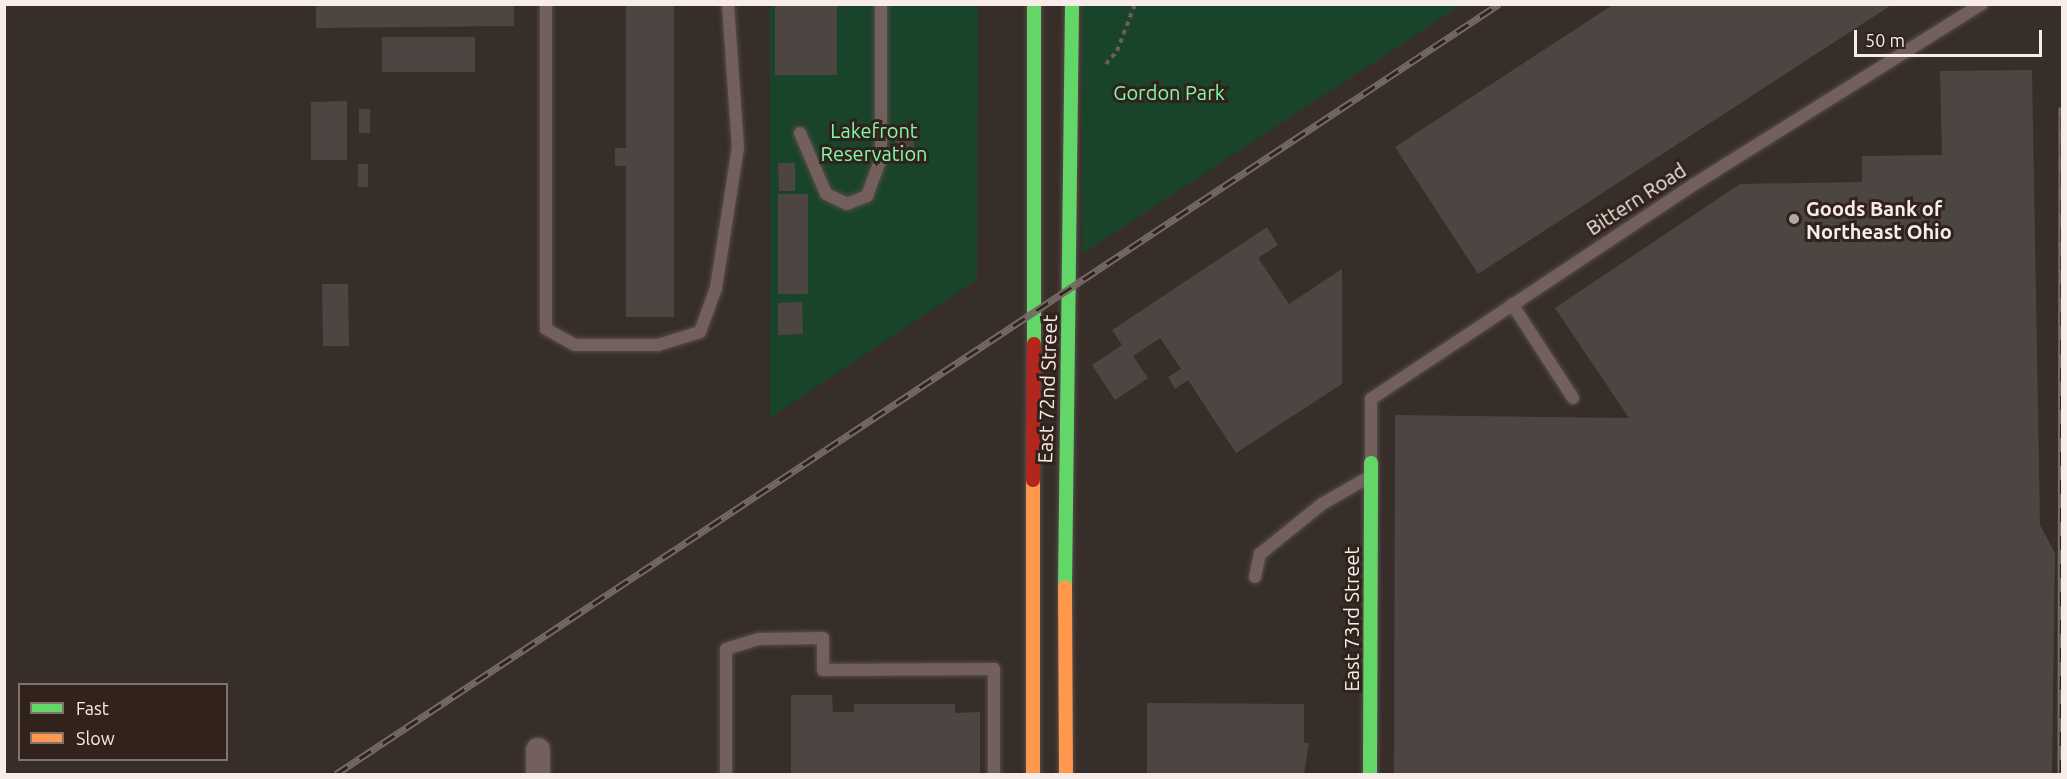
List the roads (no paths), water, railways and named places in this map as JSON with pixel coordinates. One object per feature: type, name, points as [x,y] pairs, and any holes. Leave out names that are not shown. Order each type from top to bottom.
[{"type":"main road","name":"East 72nd Street","points":[[1033,774],[1034,4]]},
{"type":"main road","name":"East 72nd Street","points":[[1066,774],[1064,487],[1072,4]]},
{"type":"main road","name":"East 73rd Street","points":[[1370,774],[1371,469]]},
{"type":"street","points":[[537,774],[538,750]]},
{"type":"lane","points":[[546,4],[546,329],[574,345],[658,345],[700,332],[716,288],[738,148],[728,4]]},
{"type":"lane","points":[[800,133],[826,194],[847,204],[867,196],[881,158],[881,4]]},
{"type":"lane","name":"Bittern Road","points":[[1371,469],[1371,399],[1512,304],[1982,4]]},
{"type":"lane","points":[[1512,304],[1573,398]]},
{"type":"lane","points":[[1255,577],[1260,554],[1322,504],[1371,469]]},
{"type":"lane","points":[[726,774],[726,649],[758,639],[823,638],[822,670],[994,669],[994,774]]},
{"type":"railway","points":[[336,774],[1499,4]]},
{"type":"railway","points":[[2061,774],[2062,107]]},
{"type":"place","name":"Goods Bank of Northeast Ohio","points":[[1794,219]]},
{"type":"park label","name":"Gordon Park","points":[[1169,92]]},
{"type":"park label","name":"Lakefront Reservation","points":[[874,142]]}]
